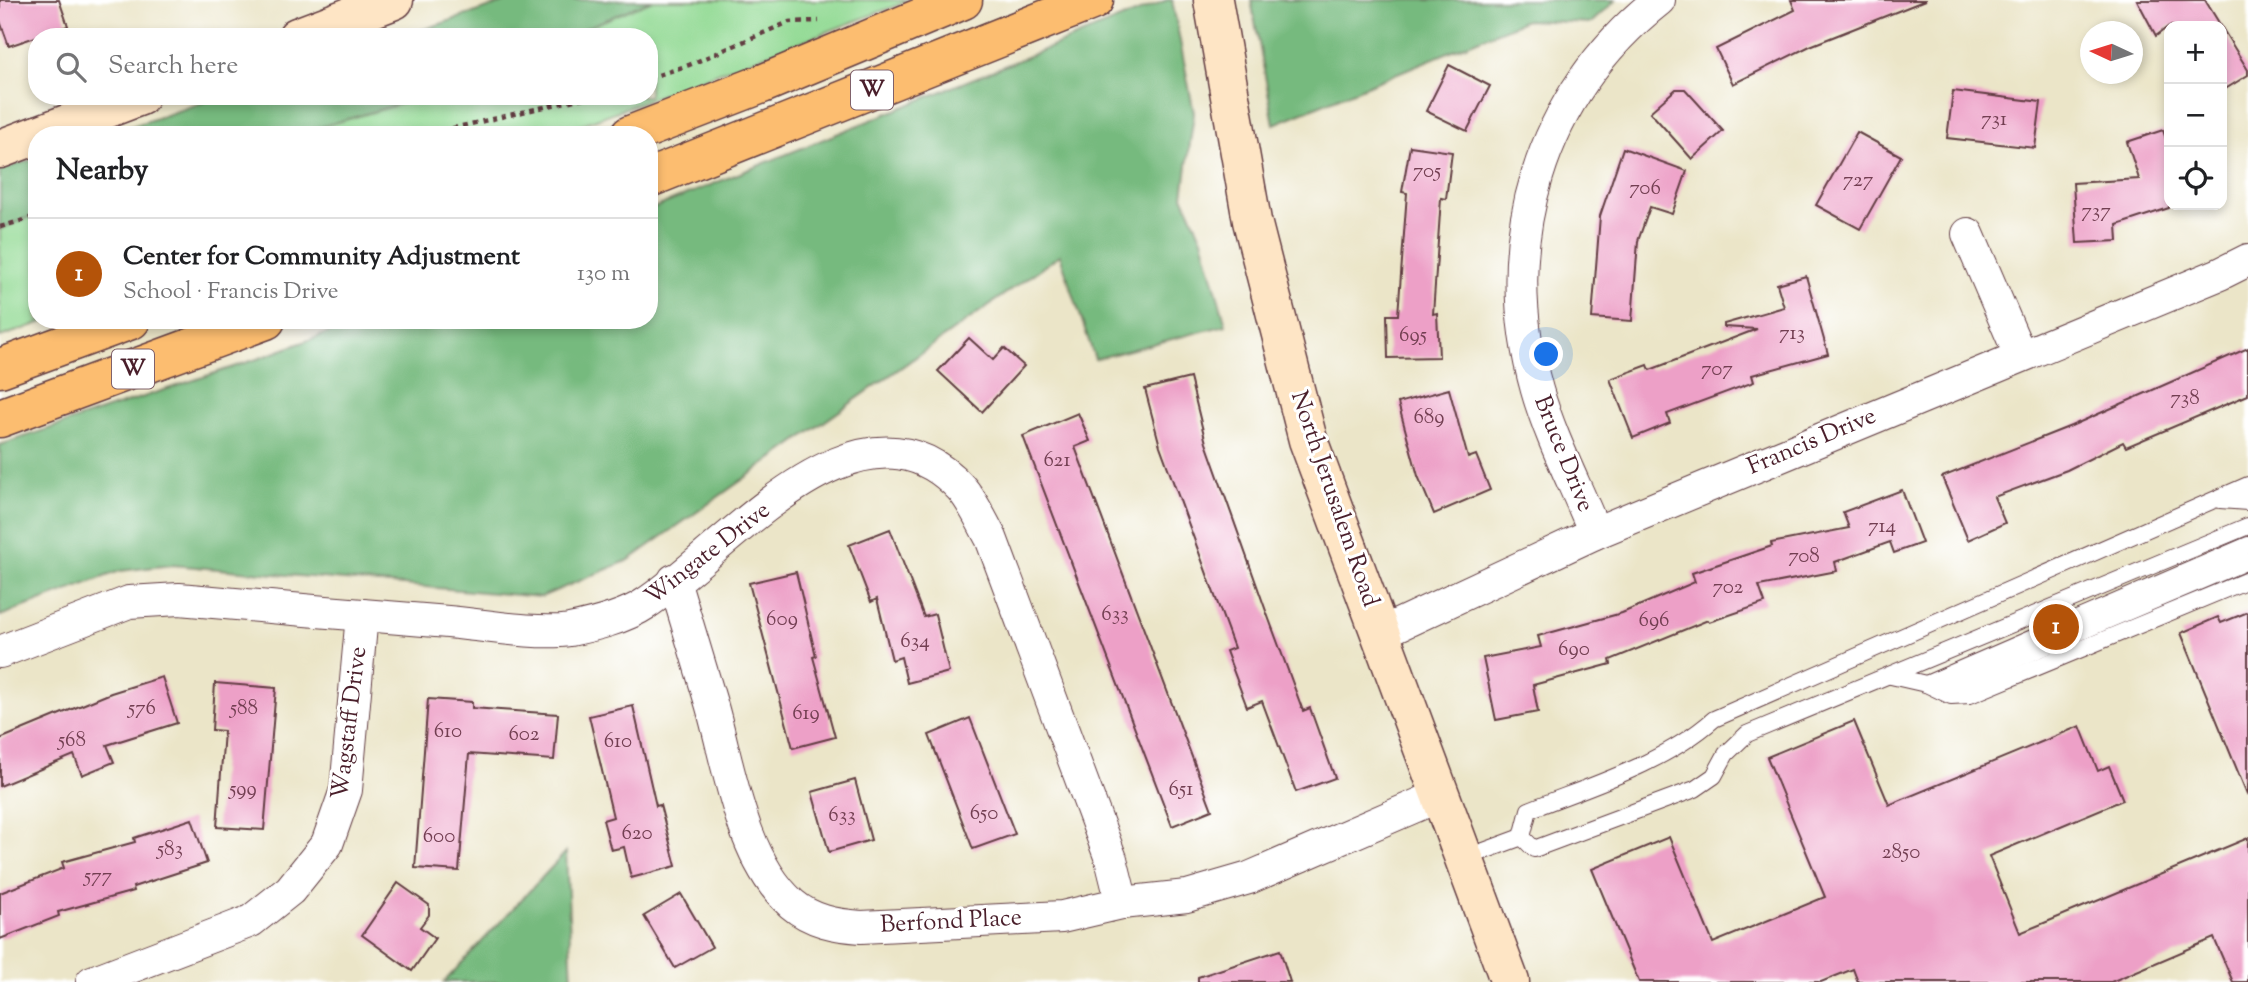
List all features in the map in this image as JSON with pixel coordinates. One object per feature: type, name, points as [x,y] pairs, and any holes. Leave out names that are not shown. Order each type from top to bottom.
[{"type":"highway","name":"W","points":[[655,126],[762,85],[963,0]]},
{"type":"highway","name":"W","points":[[658,174],[1094,0]]},
{"type":"highway","name":"W","points":[[0,368],[106,329]]},
{"type":"highway","name":"W","points":[[0,418],[242,329]]},
{"type":"main road","points":[[321,28],[394,0]]},
{"type":"main road","name":"North Jerusalem Road","points":[[1213,0],[1252,221],[1308,440],[1510,982]]},
{"type":"main road","points":[[61,126],[116,105]]},
{"type":"main road","points":[[0,149],[28,138]]},
{"type":"street","name":"Bruce Drive","points":[[1595,533],[1538,392],[1524,335],[1520,285],[1524,225],[1541,160],[1563,112],[1596,60],[1659,0]]},
{"type":"street","points":[[1968,234],[2020,355]]},
{"type":"street","name":"Francis Drive","points":[[1381,633],[1595,533],[2220,274],[2248,260]]},
{"type":"street","name":"Wingate Drive","points":[[0,652],[129,602],[179,599],[565,630],[593,625],[643,605],[753,517],[820,471],[855,455],[900,451],[937,466],[962,489],[991,538],[1111,859],[1122,903]]},
{"type":"street","name":"Berfond Place","points":[[674,580],[746,829],[767,876],[791,903],[812,918],[833,925],[861,927],[1062,917],[1122,903],[1187,897],[1249,877],[1441,794]]},
{"type":"street","name":"Wagstaff Drive","points":[[92,982],[251,920],[290,890],[327,844],[346,790],[362,615]]},
{"type":"lane","points":[[1522,837],[1529,810],[1657,757],[1689,740],[1714,719],[2248,485]]},
{"type":"lane","points":[[2217,500],[2248,502]]},
{"type":"lane","points":[[1522,837],[1534,849],[1695,789],[1714,776],[1726,754],[1746,734],[2248,526]]},
{"type":"lane","points":[[1933,687],[2248,545]]},
{"type":"lane","points":[[1933,687],[2248,561]]},
{"type":"lane","points":[[1891,676],[1933,687],[1951,696],[1970,695],[2248,580]]},
{"type":"lane","points":[[1465,858],[1522,837]]},
{"type":"path","points":[[658,75],[689,65],[789,22],[825,21]]},
{"type":"path","points":[[462,126],[553,105]]},
{"type":"path","points":[[0,227],[28,219]]},
{"type":"green space","points":[[512,0],[652,0],[586,28],[428,28]]},
{"type":"green space","points":[[652,0],[911,0],[658,96],[658,28],[586,28]]},
{"type":"green space","points":[[1172,0],[1194,113],[1183,196],[1202,239],[1226,325],[1095,359],[1060,255],[629,560],[541,597],[172,565],[120,571],[0,616],[0,445],[339,329],[658,329],[658,206]]},
{"type":"green space","points":[[1251,0],[1616,0],[1591,23],[1526,20],[1274,124]]},
{"type":"green space","points":[[195,105],[396,105],[324,126],[133,126]]},
{"type":"green space","points":[[396,105],[633,105],[578,126],[324,126]]},
{"type":"green space","points":[[28,161],[28,218],[0,229],[0,170]]},
{"type":"green space","points":[[28,218],[28,327],[0,337],[0,229]]},
{"type":"green space","points":[[566,852],[572,982],[444,982]]},
{"type":"building","points":[[0,0],[59,0],[68,26],[28,28],[28,40],[9,46],[0,21]]},
{"type":"building","points":[[1791,0],[1926,0],[1810,46],[1733,84],[1716,49],[1795,10]]},
{"type":"building","points":[[2137,0],[2205,0],[2218,21],[2164,21],[2164,30],[2156,36]]},
{"type":"building","points":[[2227,36],[2248,70],[2248,75],[2227,88]]},
{"type":"building","points":[[1449,65],[1490,86],[1467,131],[1426,111]]},
{"type":"building","points":[[1676,89],[1685,89],[1723,131],[1692,159],[1650,112]]},
{"type":"building","points":[[1953,91],[2041,102],[2035,148],[1947,138]]},
{"type":"building","points":[[2163,130],[2164,210],[2117,225],[2118,241],[2077,243],[2073,183],[2139,179],[2127,142]]},
{"type":"building","points":[[1857,132],[1901,156],[1860,229],[1816,205]]},
{"type":"building","points":[[1410,146],[1452,152],[1446,199],[1441,198],[1433,314],[1437,313],[1439,357],[1388,358],[1387,315],[1398,315],[1407,193],[1402,192]]},
{"type":"building","points":[[1623,148],[1687,171],[1672,214],[1650,207],[1638,241],[1632,321],[1592,318],[1600,216]]},
{"type":"building","points":[[1806,276],[1828,354],[1752,375],[1754,382],[1667,414],[1670,423],[1633,438],[1610,379],[1648,365],[1650,370],[1757,329],[1724,327],[1724,324],[1784,307],[1777,284]]},
{"type":"building","points":[[969,338],[993,360],[1004,348],[1024,366],[982,412],[938,371]]},
{"type":"building","points":[[2248,348],[2248,395],[2126,447],[2123,442],[2067,470],[1994,497],[2005,523],[1968,540],[1942,477],[2071,426]]},
{"type":"building","points":[[1190,378],[1206,443],[1266,611],[1303,711],[1310,708],[1335,778],[1296,792],[1262,701],[1247,707],[1226,651],[1234,648],[1160,446],[1145,389]]},
{"type":"building","points":[[1449,389],[1468,458],[1476,455],[1490,490],[1434,514],[1418,476],[1398,403]]},
{"type":"building","points":[[1078,413],[1090,441],[1075,447],[1212,810],[1172,826],[1023,436]]},
{"type":"building","points":[[1902,490],[1922,543],[1894,553],[1890,542],[1835,562],[1837,571],[1759,586],[1765,603],[1709,622],[1708,620],[1610,660],[1611,664],[1533,685],[1538,712],[1496,720],[1483,658],[1541,647],[1538,636],[1622,613],[1695,582],[1692,573],[1772,546],[1771,543],[1849,528],[1843,512]]},
{"type":"building","points":[[890,529],[924,617],[935,614],[949,672],[907,683],[901,657],[892,660],[877,599],[871,602],[849,545]]},
{"type":"building","points":[[796,572],[816,656],[813,657],[835,737],[793,748],[749,583]]},
{"type":"building","points":[[2248,612],[2247,794],[2181,633],[2218,617],[2221,623]]},
{"type":"building","points":[[162,677],[177,723],[107,745],[114,762],[82,775],[74,755],[0,786],[0,739],[111,693]]},
{"type":"building","points":[[215,683],[276,688],[264,830],[217,827],[224,731],[212,730]]},
{"type":"building","points":[[428,699],[472,702],[472,708],[558,714],[554,760],[469,754],[459,871],[415,868]]},
{"type":"building","points":[[633,706],[656,806],[660,805],[676,866],[631,878],[624,847],[611,850],[603,820],[613,817],[589,716]]},
{"type":"building","points":[[970,718],[1015,834],[973,849],[929,735]]},
{"type":"building","points":[[1854,721],[1889,805],[2080,726],[2098,771],[2109,766],[2123,800],[1989,856],[2020,933],[2248,838],[2248,982],[2233,982],[2214,938],[2111,982],[1858,982],[1853,969],[1821,982],[1639,982],[1592,869],[1669,837],[1713,943],[1825,897],[1767,757]]},
{"type":"building","points":[[855,780],[871,840],[829,852],[812,792]]},
{"type":"building","points":[[192,819],[207,863],[133,887],[134,891],[58,912],[59,916],[0,939],[0,893],[64,868],[62,862],[135,842],[134,838]]},
{"type":"building","points":[[398,883],[429,905],[429,915],[420,927],[435,938],[412,971],[362,935]]},
{"type":"building","points":[[681,894],[712,947],[675,968],[644,916]]},
{"type":"building","points":[[1280,950],[1290,982],[1198,982],[1198,977]]},
{"type":"place","name":"Center for Community Adjustment","points":[[2056,627]]}]
